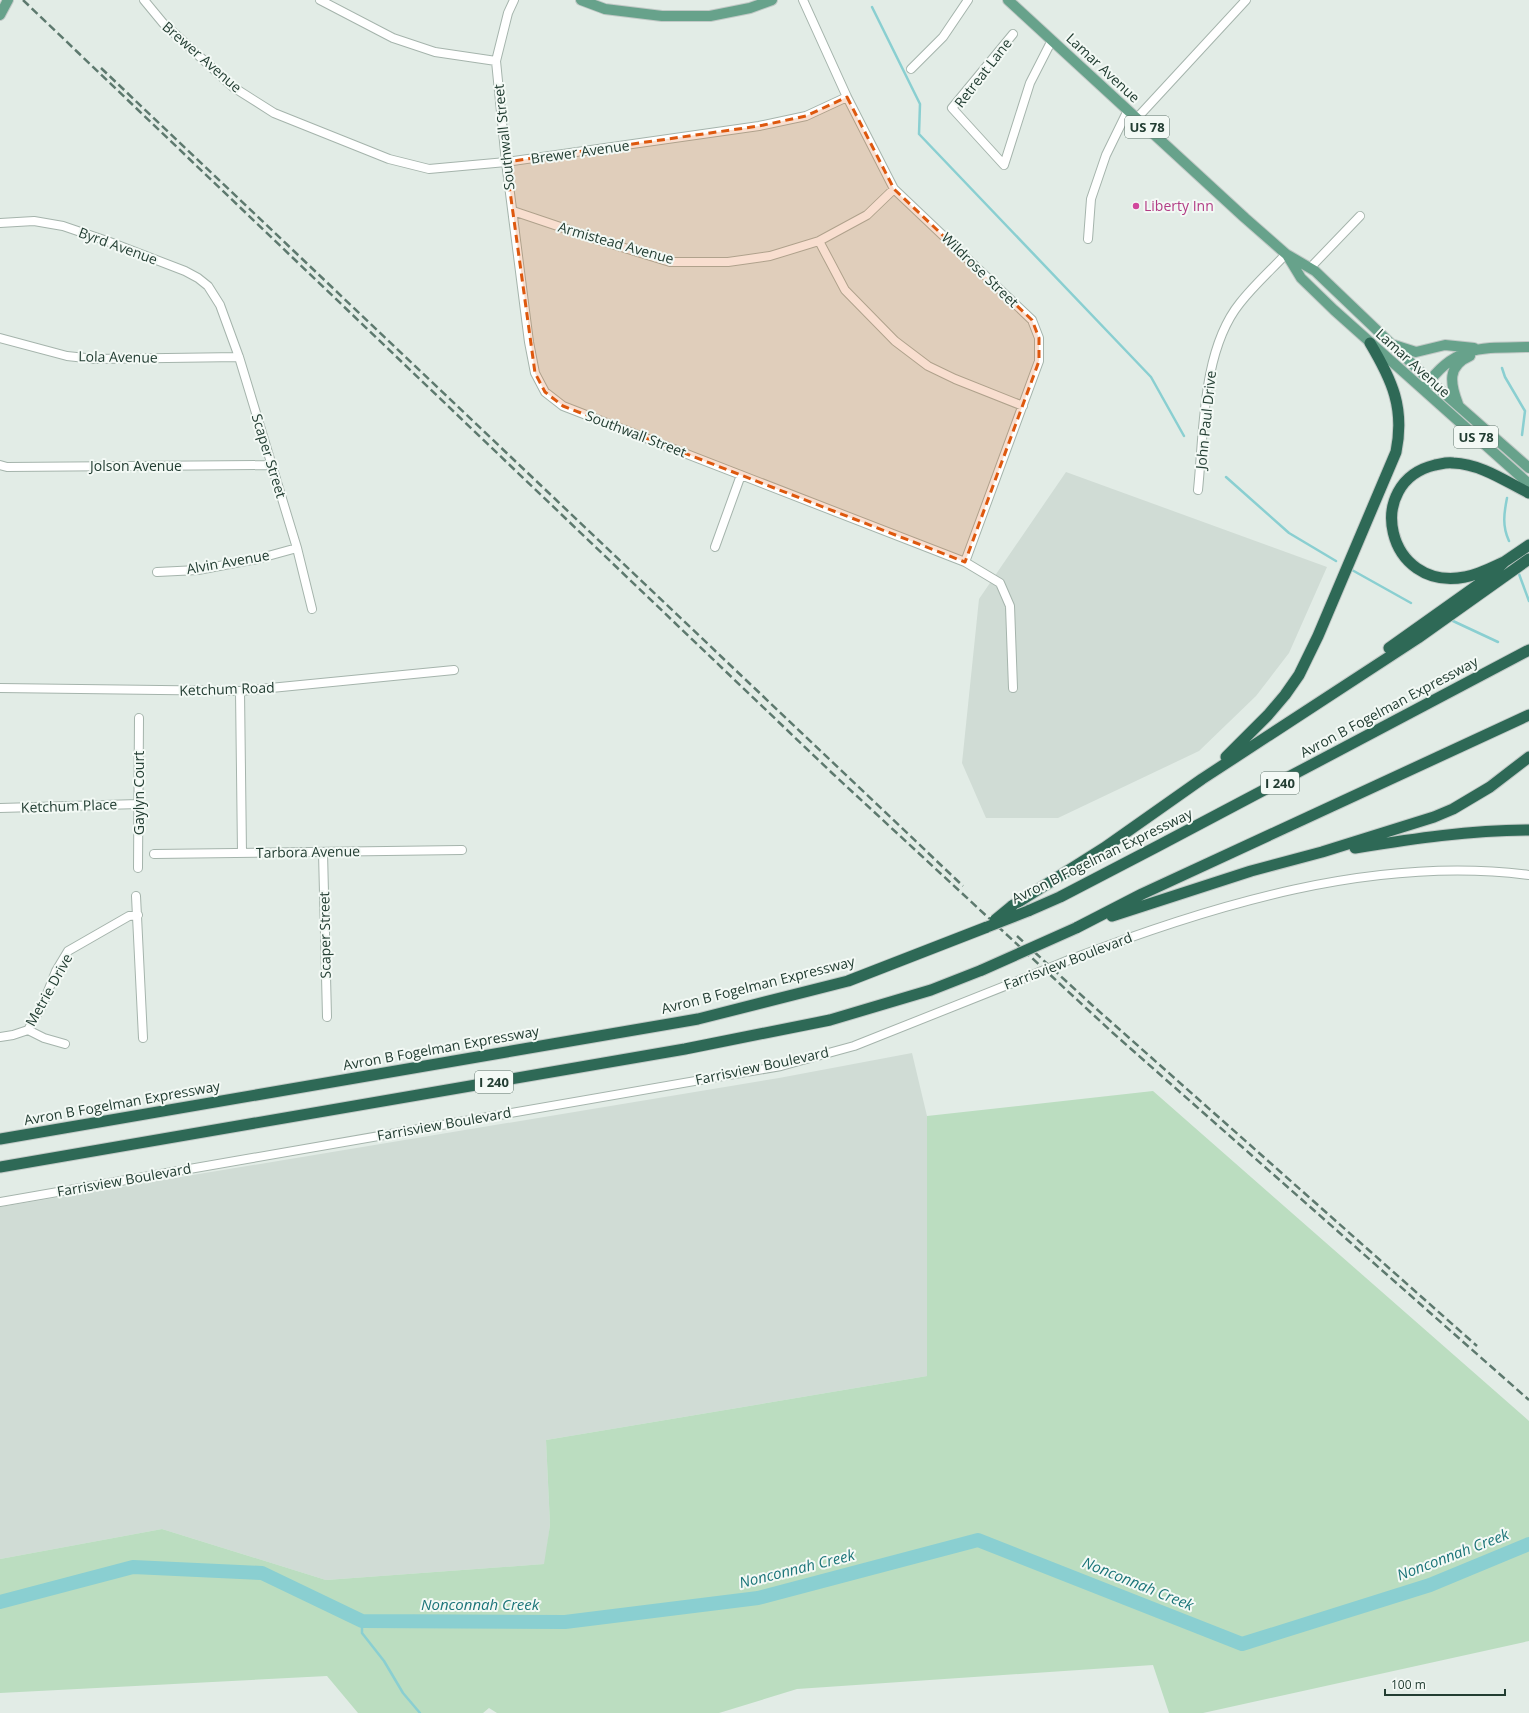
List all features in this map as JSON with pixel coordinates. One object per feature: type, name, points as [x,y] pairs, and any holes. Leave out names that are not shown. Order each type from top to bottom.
[{"type":"highway","points":[[1202,779],[1239,746],[1268,715],[1299,675],[1318,636],[1396,452],[1400,429],[1398,406],[1387,374],[1370,343]]},
{"type":"highway","points":[[1504,562],[1476,574],[1456,578],[1438,577],[1420,571],[1402,555],[1392,533],[1392,516],[1398,493],[1411,476],[1420,470],[1430,466],[1451,462],[1468,465],[1491,472],[1529,493]]},
{"type":"highway","points":[[1276,731],[1361,668],[1489,577],[1504,562],[1529,545]]},
{"type":"highway","points":[[986,927],[1012,906],[1086,860],[1202,779],[1418,638],[1529,559]]},
{"type":"highway","name":"Avron B Fogelman Expressway","points":[[0,1139],[698,1019],[848,981],[1028,911],[1060,897],[1529,650]]},
{"type":"highway","name":"I 240","points":[[0,1167],[685,1049],[814,1023],[930,990],[982,970],[1088,923],[1142,894],[1529,715]]},
{"type":"highway","points":[[1088,923],[1251,871],[1322,852],[1434,817],[1453,809],[1490,788],[1529,757]]},
{"type":"highway","points":[[1322,852],[1412,838],[1477,832],[1529,830]]},
{"type":"main road","points":[[0,14],[8,0]]},
{"type":"main road","points":[[582,0],[605,9],[668,16],[710,16],[750,8],[772,0]]},
{"type":"main road","name":"Lamar Avenue","points":[[1008,0],[1286,254],[1315,271],[1430,380],[1529,468]]},
{"type":"main road","name":"Lamar Avenue","points":[[1286,254],[1301,278],[1422,390],[1529,484]]},
{"type":"main road","points":[[1392,344],[1416,352],[1445,345],[1484,349]]},
{"type":"main road","points":[[1422,390],[1430,380],[1455,357],[1472,350],[1529,347]]},
{"type":"main road","points":[[1459,406],[1452,383],[1455,367],[1461,360],[1484,349]]},
{"type":"street","name":"Brewer Avenue","points":[[144,0],[163,24],[233,87],[274,113],[389,159],[429,169],[506,162],[759,126],[806,116],[847,97]]},
{"type":"street","points":[[320,0],[393,38],[436,52],[496,60]]},
{"type":"street","name":"Southwall Street","points":[[514,0],[508,13],[496,60],[506,162],[529,342],[535,373],[545,392],[563,406],[965,562],[1000,583],[1010,606],[1013,688]]},
{"type":"street","name":"Wildrose Street","points":[[802,0],[847,97],[894,189],[1032,320],[1039,338],[1038,361],[1023,406],[965,562]]},
{"type":"street","points":[[911,70],[943,37],[968,0]]},
{"type":"street","points":[[1137,118],[1246,0]]},
{"type":"street","name":"Retreat Lane","points":[[1014,34],[952,108],[1004,165],[1030,83],[1052,40]]},
{"type":"street","points":[[1088,239],[1091,199],[1106,155],[1128,110]]},
{"type":"street","name":"Armistead Avenue","points":[[513,211],[602,242],[670,262],[728,262],[770,256],[819,242],[867,215],[894,189]]},
{"type":"street","points":[[1310,268],[1360,216]]},
{"type":"street","name":"Byrd Avenue","points":[[0,223],[34,221],[63,226],[108,241],[185,271],[198,278],[208,286],[220,305]]},
{"type":"street","points":[[819,242],[845,290],[895,341],[928,366],[955,379],[1023,406]]},
{"type":"street","name":"John Paul Drive","points":[[1198,490],[1209,375],[1216,350],[1228,321],[1240,303],[1286,254]]},
{"type":"street","name":"Scaper Street","points":[[220,305],[239,357],[298,548],[312,609]]},
{"type":"street","name":"Lola Avenue","points":[[0,338],[67,356],[95,359],[239,357]]},
{"type":"street","name":"Jolson Avenue","points":[[0,466],[272,465]]},
{"type":"street","points":[[715,547],[741,475]]},
{"type":"street","name":"Alvin Avenue","points":[[157,572],[198,570],[257,559],[298,548]]},
{"type":"street","name":"Ketchum Road","points":[[0,688],[240,691],[454,670]]},
{"type":"street","points":[[240,691],[242,853]]},
{"type":"street","name":"Gaylyn Court","points":[[138,868],[139,718]]},
{"type":"street","name":"Ketchum Place","points":[[0,808],[139,804]]},
{"type":"street","name":"Tarbora Avenue","points":[[154,854],[462,850]]},
{"type":"street","name":"Scaper Street","points":[[323,852],[327,1017]]},
{"type":"street","name":"Farrisview Boulevard","points":[[0,1202],[781,1066],[854,1046],[1069,960],[1169,923],[1242,902],[1333,882],[1407,872],[1439,870],[1487,871],[1529,875]]},
{"type":"street","points":[[136,896],[143,1038]]},
{"type":"street","name":"Metrie Drive","points":[[0,1036],[13,1035],[28,1030],[43,1004],[56,972],[68,951],[129,916],[138,915]]},
{"type":"street","points":[[28,1030],[44,1038],[65,1044]]},
{"type":"highlighted area","points":[[847,97],[894,189],[1032,320],[1039,338],[1039,361],[965,562],[563,406],[545,392],[535,373],[506,162],[759,126],[806,116]]},
{"type":"shaded area","points":[[1066,472],[1327,567],[1289,653],[1256,696],[1199,751],[1058,818],[986,818],[962,763],[979,599]]},
{"type":"shaded area","points":[[912,1053],[927,1116],[927,1376],[546,1440],[550,1525],[545,1564],[326,1580],[162,1529],[0,1559],[0,1207],[779,1078]]},
{"type":"green space","points":[[1153,1091],[1529,1421],[1529,1641],[1203,1713],[1169,1713],[1153,1665],[797,1689],[719,1713],[497,1713],[489,1708],[483,1713],[358,1713],[327,1676],[0,1693],[0,1559],[162,1529],[326,1580],[544,1564],[550,1525],[546,1440],[927,1376],[927,1116]]},
{"type":"waterway","points":[[872,7],[920,104],[919,134],[1151,377],[1184,436]]},
{"type":"waterway","points":[[1502,368],[1505,377],[1525,411],[1522,435]]},
{"type":"waterway","points":[[1226,477],[1289,533],[1336,561]]},
{"type":"waterway","points":[[1507,498],[1504,520],[1505,530],[1509,541]]},
{"type":"waterway","points":[[1352,570],[1411,603]]},
{"type":"waterway","points":[[1519,574],[1529,601]]},
{"type":"waterway","points":[[1453,621],[1498,642]]},
{"type":"waterway","name":"Nonconnah Creek","points":[[0,1602],[133,1567],[262,1573],[362,1621],[565,1622],[758,1598],[978,1540],[1242,1644],[1430,1585],[1529,1544]]},
{"type":"waterway","points":[[362,1621],[362,1633],[384,1661],[403,1693],[420,1713]]},
{"type":"railway","points":[[23,0],[832,773],[1113,1033],[1529,1400]]},
{"type":"railway","points":[[101,68],[963,886]]},
{"type":"railway","points":[[1017,936],[1092,1005],[1477,1346]]},
{"type":"place","name":"Liberty Inn","points":[[1136,206]]}]
